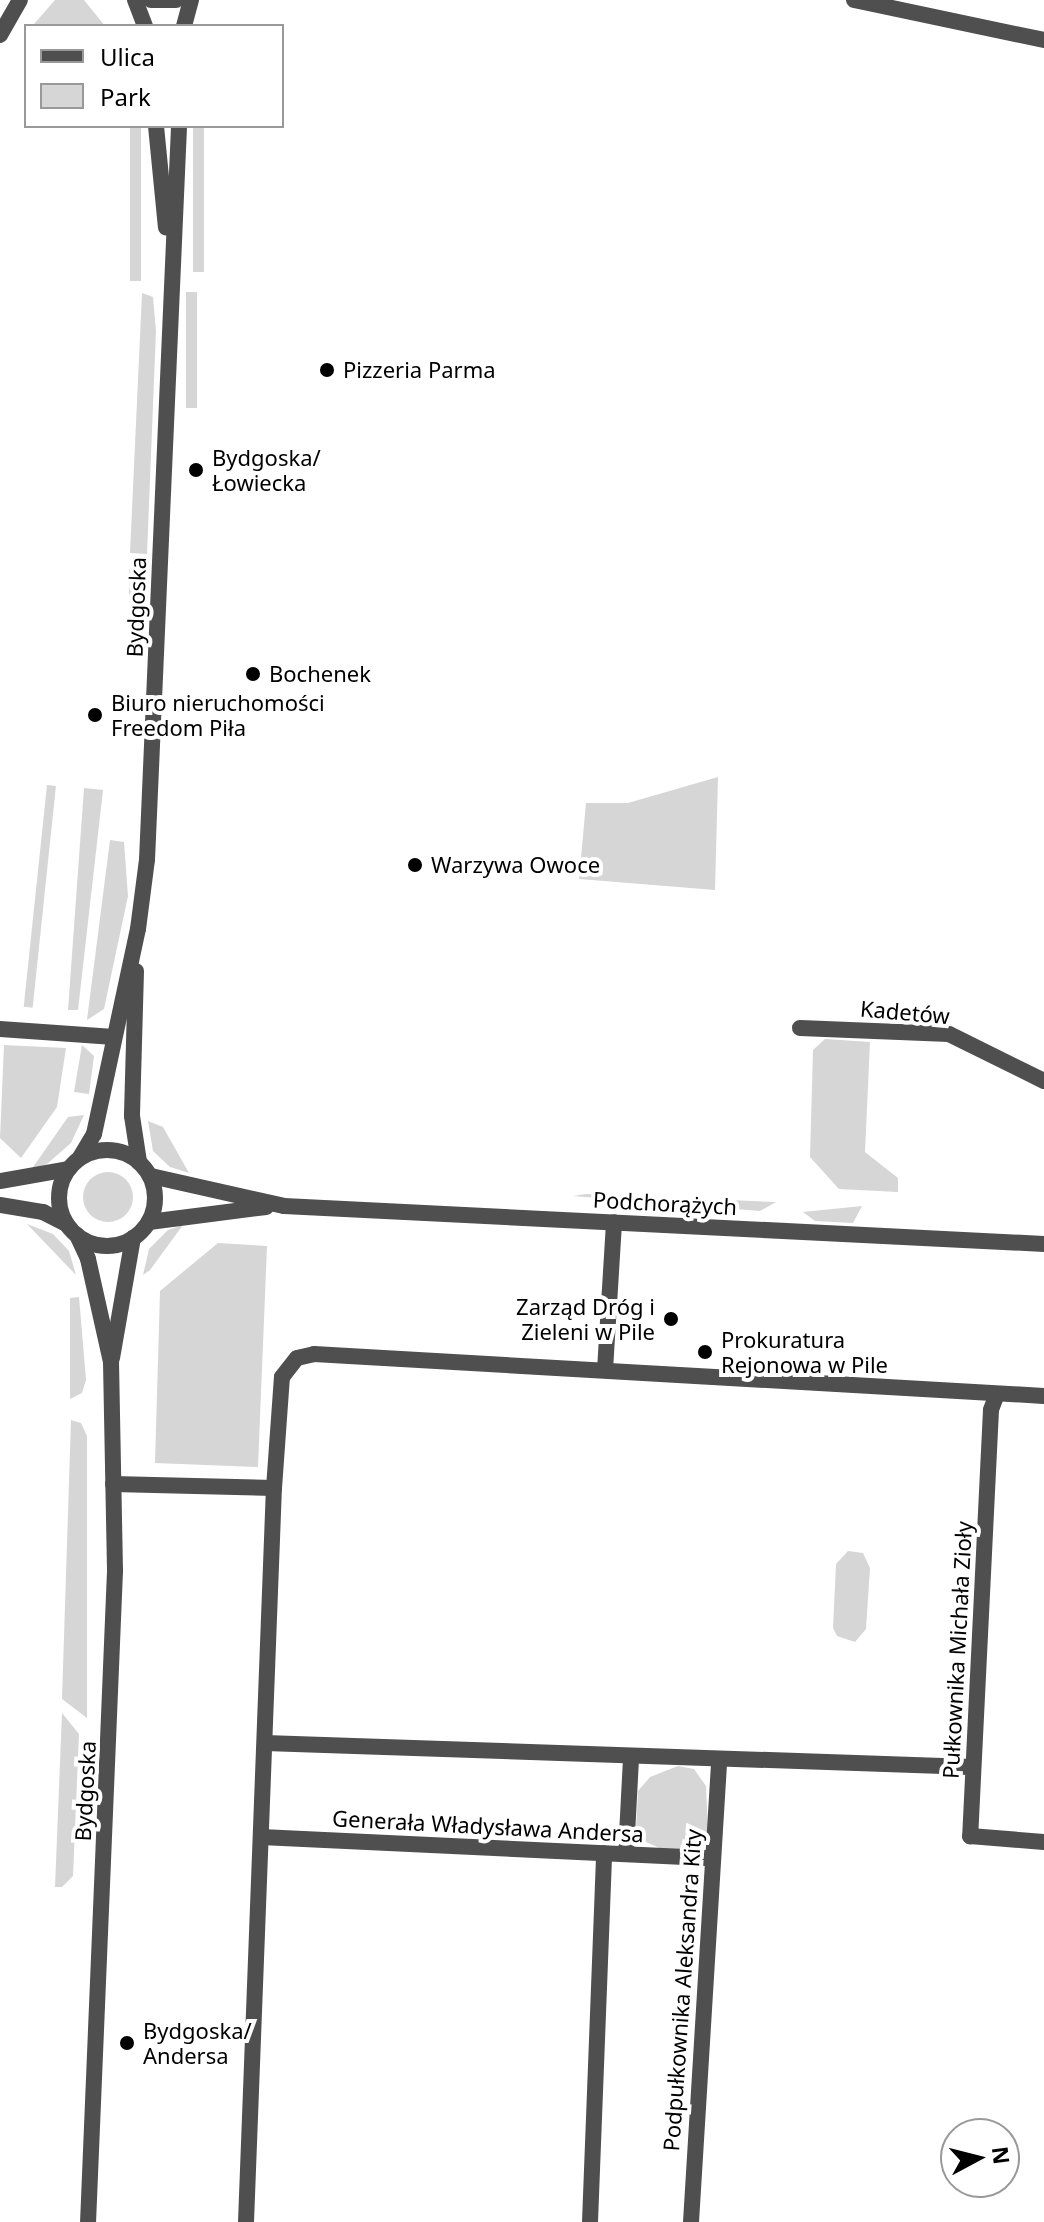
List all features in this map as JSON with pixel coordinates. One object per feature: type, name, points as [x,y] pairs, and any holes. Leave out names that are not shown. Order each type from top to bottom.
[{"type":"street","points":[[0,35],[20,0]]},
{"type":"street","points":[[135,0],[144,24]]},
{"type":"street","points":[[151,0],[176,0]]},
{"type":"street","points":[[185,24],[191,0]]},
{"type":"street","points":[[854,0],[1044,40]]},
{"type":"street","name":"Bydgoska","points":[[156,128],[171,286]]},
{"type":"street","name":"Bydgoska","points":[[139,1162],[132,1107],[138,929],[148,844],[179,128]]},
{"type":"street","name":"Bydgoska","points":[[74,1164],[94,1134],[138,929]]},
{"type":"street","name":"Kadetów","points":[[800,1028],[949,1034],[1044,1081]]},
{"type":"street","points":[[0,1029],[114,1037]]},
{"type":"street","points":[[0,1181],[74,1164],[104,1149],[139,1162],[151,1176],[155,1198],[149,1222],[133,1238],[104,1246],[43,1212],[0,1205]]},
{"type":"street","points":[[72,1230],[59,1197],[74,1164]]},
{"type":"street","name":"Podchorążych","points":[[151,1176],[284,1206]]},
{"type":"street","name":"Podchorążych","points":[[149,1222],[284,1206],[1044,1244]]},
{"type":"street","points":[[605,1370],[614,1222]]},
{"type":"street","name":"Bydgoska","points":[[72,1230],[88,1259],[111,1362]]},
{"type":"street","name":"Bydgoska","points":[[88,2222],[114,1645],[111,1362],[133,1238]]},
{"type":"street","points":[[246,2222],[274,1488],[282,1377],[290,1363],[305,1355],[1044,1396]]},
{"type":"street","name":"Pułkownika Michała Zioły","points":[[997,1394],[991,1410],[970,1836],[1044,1842]]},
{"type":"street","points":[[113,1484],[274,1488]]},
{"type":"street","points":[[265,1743],[719,1761],[972,1767]]},
{"type":"street","points":[[626,1854],[631,1757]]},
{"type":"street","name":"Podpułkownika Aleksandra Kity","points":[[691,2222],[719,1761]]},
{"type":"street","name":"Generała Władysława Andersa","points":[[261,1837],[712,1858]]},
{"type":"street","points":[[590,2222],[604,1853]]},
{"type":"green space","points":[[55,0],[84,0],[103,24],[34,24]]},
{"type":"green space","points":[[130,128],[141,128],[141,281],[130,281]]},
{"type":"green space","points":[[193,128],[204,128],[204,272],[193,272]]},
{"type":"green space","points":[[186,292],[197,292],[197,408],[186,408]]},
{"type":"green space","points":[[142,293],[153,297],[156,331],[147,554],[130,553]]},
{"type":"green space","points":[[129,569],[145,569],[145,623],[129,623]]},
{"type":"green space","points":[[718,777],[715,890],[579,879],[586,803],[628,803]]},
{"type":"green space","points":[[47,785],[56,786],[33,1008],[24,1007]]},
{"type":"green space","points":[[84,788],[103,790],[78,1010],[68,1010]]},
{"type":"green space","points":[[110,840],[124,842],[128,896],[104,1009],[87,1020]]},
{"type":"green space","points":[[825,1039],[870,1042],[865,1152],[898,1178],[898,1192],[839,1189],[810,1157],[813,1050]]},
{"type":"green space","points":[[4,1045],[66,1048],[57,1107],[21,1158],[0,1138]]},
{"type":"green space","points":[[82,1045],[94,1056],[89,1094],[74,1092]]},
{"type":"green space","points":[[84,1115],[71,1143],[47,1164],[31,1170],[68,1117]]},
{"type":"green space","points":[[148,1121],[163,1127],[189,1173],[170,1167],[153,1151]]},
{"type":"green space","points":[[108,1172],[126,1179],[133,1197],[126,1215],[108,1222],[90,1215],[83,1197],[90,1179]]},
{"type":"green space","points":[[573,1196],[776,1202],[760,1211]]},
{"type":"green space","points":[[862,1206],[853,1223],[815,1221],[803,1212]]},
{"type":"green space","points":[[27,1224],[53,1234],[69,1251],[76,1275]]},
{"type":"green space","points":[[183,1225],[143,1275],[149,1249],[168,1230]]},
{"type":"green space","points":[[218,1243],[267,1246],[258,1467],[155,1463],[160,1291]]},
{"type":"green space","points":[[79,1297],[86,1380],[82,1393],[70,1399],[70,1298]]},
{"type":"green space","points":[[71,1420],[81,1423],[87,1436],[87,1718],[62,1699]]},
{"type":"green space","points":[[848,1551],[863,1553],[870,1568],[866,1629],[855,1642],[837,1636],[833,1628],[836,1564]]},
{"type":"green space","points":[[62,1713],[79,1734],[73,1876],[62,1887],[55,1887]]},
{"type":"green space","points":[[678,1766],[694,1769],[706,1786],[708,1832],[700,1844],[685,1850],[664,1850],[646,1842],[636,1829],[638,1791],[650,1777]]},
{"type":"place","name":"Pizzeria Parma","points":[[327,370]]},
{"type":"place","name":"Bydgoska/ Łowiecka","points":[[196,470]]},
{"type":"place","name":"Bochenek","points":[[253,674]]},
{"type":"place","name":"Biuro nieruchomości Freedom Piła","points":[[95,715]]},
{"type":"place","name":"Warzywa Owoce","points":[[415,865]]},
{"type":"place","name":"Zarząd Dróg i Zieleni w Pile","points":[[671,1319]]},
{"type":"place","name":"Prokuratura Rejonowa w Pile","points":[[705,1352]]},
{"type":"place","name":"Bydgoska/ Andersa","points":[[127,2043]]}]
